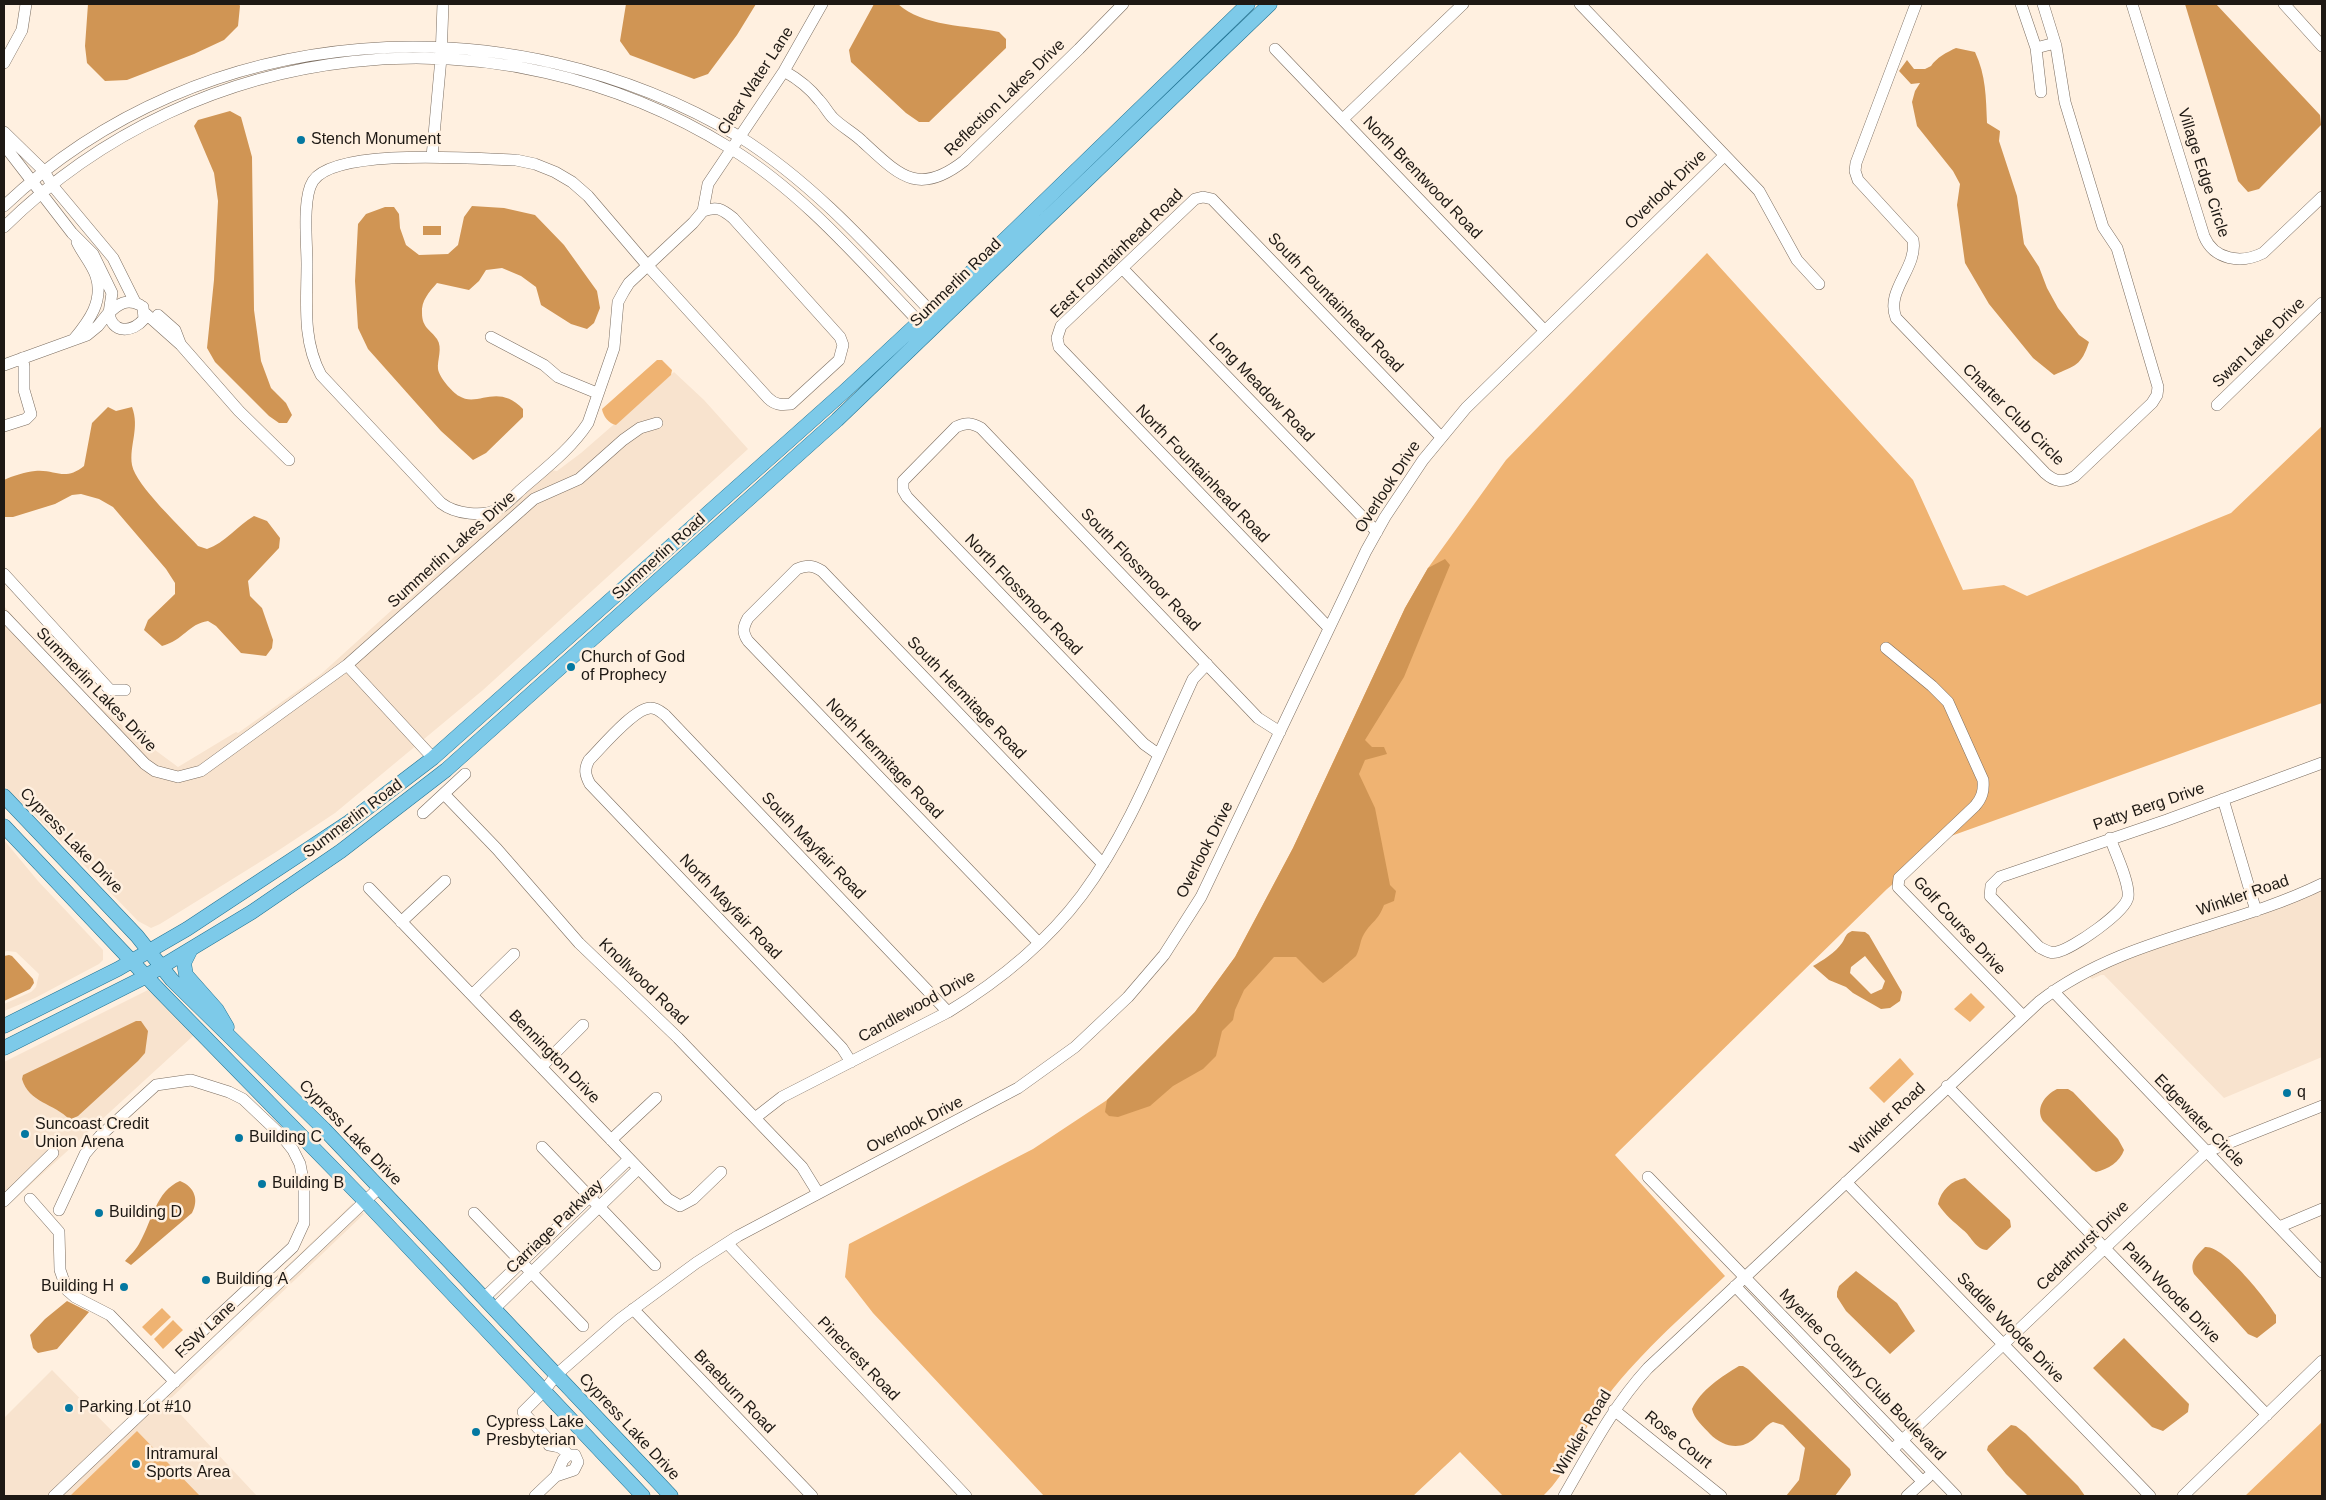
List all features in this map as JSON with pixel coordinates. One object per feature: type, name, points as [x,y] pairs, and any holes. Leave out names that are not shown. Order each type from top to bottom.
[{"type":"main road","name":"Summerlin Road","points":[[4,1026],[131,961],[226,905],[349,822],[433,758],[716,508],[919,322],[1248,4]]},
{"type":"main road","name":"Summerlin Road","points":[[4,1048],[88,1007],[190,951],[273,898],[341,851],[446,770],[822,433],[930,333],[1270,4]]},
{"type":"main road","name":"Cypress Lake Drive","points":[[4,796],[137,936],[161,967],[380,1187],[670,1496]]},
{"type":"main road","points":[[4,826],[131,961],[365,1201],[644,1496]]},
{"type":"main road","points":[[190,951],[184,963],[186,974],[217,1010],[238,1044]]},
{"type":"street","points":[[4,63],[22,30],[26,4]]},
{"type":"street","points":[[432,156],[441,58],[443,4]]},
{"type":"street","name":"Clear Water Lane","points":[[703,211],[708,184],[784,71],[822,4]]},
{"type":"street","name":"Reflection Lakes Drive","points":[[784,71],[810,89],[833,117],[861,139],[893,170],[912,178],[938,178],[950,172],[964,161],[1079,50],[1123,4]]},
{"type":"street","points":[[1343,119],[1463,4]]},
{"type":"street","points":[[1580,4],[1763,196],[1797,260],[1819,284]]},
{"type":"street","name":"Charter Club Circle","points":[[1916,4],[1856,163],[1855,171],[1864,186],[1912,240],[1914,248],[1910,265],[1893,301],[1893,310],[1899,320],[2044,473],[2052,479],[2060,481],[2068,480],[2075,476],[2152,403],[2157,395],[2158,387],[2117,248],[2103,227],[2065,102],[2055,43],[2043,4]]},
{"type":"street","points":[[2022,4],[2036,48],[2041,92]]},
{"type":"street","name":"Village Edge Circle","points":[[2132,4],[2204,236],[2210,248],[2231,259],[2240,260],[2255,257],[2263,253],[2322,197]]},
{"type":"street","points":[[2284,4],[2322,46]]},
{"type":"street","points":[[4,206],[44,171],[94,136],[140,109],[181,90],[236,70],[327,49],[382,43],[442,43],[513,50],[593,69],[645,87],[677,101],[741,137],[817,195],[941,322]]},
{"type":"street","points":[[2036,48],[2055,43]]},
{"type":"street","name":"North Brentwood Road","points":[[1275,49],[1544,330]]},
{"type":"street","points":[[4,227],[42,192],[99,151],[140,127],[200,99],[234,87],[287,72],[344,62],[377,59],[441,58],[503,64],[592,84],[675,118],[732,149],[807,206],[930,333]]},
{"type":"street","points":[[4,132],[44,171],[52,185],[113,258],[127,287],[141,307],[140,324],[134,328],[124,330],[115,327],[110,320],[109,313],[112,293],[93,254],[72,233]]},
{"type":"street","points":[[4,145],[33,180],[72,233],[96,275],[98,301],[93,314],[73,340]]},
{"type":"street","points":[[647,265],[588,196],[572,182],[555,172],[534,164],[516,160],[432,156],[400,157],[330,168],[313,181],[308,204],[308,342],[322,375],[432,494],[450,510],[458,513],[499,509],[572,444],[588,423],[614,348],[618,302],[629,283],[647,265],[694,223],[703,211],[714,207],[733,218],[840,337],[843,345],[839,360],[791,404],[773,403],[647,265]]},
{"type":"street","name":"Overlook Drive","points":[[535,1496],[556,1476],[559,1466],[568,1455],[565,1450],[558,1446],[549,1445],[547,1438],[522,1412],[545,1390],[556,1375],[633,1310],[696,1263],[727,1243],[1018,1088],[1075,1047],[1117,1008],[1164,955],[1201,897],[1329,628],[1377,532],[1402,490],[1441,437],[1486,387],[1724,156]]},
{"type":"street","name":"East Fountainhead Road","points":[[1057,338],[1061,326],[1195,199],[1203,197]]},
{"type":"street","name":"South Fountainhead Road","points":[[1203,197],[1212,199],[1218,204],[1441,437]]},
{"type":"street","name":"Long Meadow Road","points":[[1122,268],[1377,532]]},
{"type":"street","points":[[109,313],[127,287]]},
{"type":"street","name":"Swan Lake Drive","points":[[2218,405],[2322,303]]},
{"type":"street","points":[[4,365],[87,335],[118,304],[141,307],[158,315],[175,330],[181,345],[239,411],[289,460]]},
{"type":"street","points":[[491,337],[544,364],[558,377],[597,393]]},
{"type":"street","name":"North Fountainhead Road","points":[[1057,338],[1060,347],[1103,394],[1329,628]]},
{"type":"street","points":[[4,426],[26,419],[31,414],[24,390],[22,358]]},
{"type":"street","name":"Summerlin Lakes Drive","points":[[4,616],[130,750],[155,771],[166,775],[185,776],[202,771],[347,666],[534,500],[579,479],[634,432],[657,423]]},
{"type":"street","name":"North Flossmoor Road","points":[[980,427],[964,423],[956,427],[904,481],[903,490],[907,497],[1138,737],[1158,754]]},
{"type":"street","name":"South Flossmoor Road","points":[[980,427],[1258,718],[1280,732]]},
{"type":"street","name":"South Hermitage Road","points":[[802,567],[814,566],[822,571],[1103,864]]},
{"type":"street","name":"North Hermitage Road","points":[[802,567],[791,574],[754,611],[743,626],[743,634],[1039,943]]},
{"type":"street","points":[[4,574],[110,690],[125,690]]},
{"type":"street","name":"Golf Course Drive","points":[[1886,648],[1932,686],[1948,702],[1983,780],[1983,795],[1975,806],[1899,878],[1898,887],[2023,1016]]},
{"type":"street","name":"Candlewood Drive","points":[[755,1118],[773,1102],[948,1012],[993,982],[1039,943],[1076,902],[1103,864],[1123,829],[1193,679],[1208,664]]},
{"type":"street","points":[[347,666],[433,758]]},
{"type":"street","name":"North Mayfair Road","points":[[650,707],[638,712],[589,760],[585,768],[585,776],[596,791],[842,1048],[851,1062]]},
{"type":"street","name":"South Mayfair Road","points":[[650,707],[665,715],[948,1012]]},
{"type":"street","name":"Patty Berg Drive","points":[[2110,838],[2126,886],[2128,896],[2126,904],[2103,924],[2056,953],[2048,952],[2033,941],[1990,896],[1991,886],[2000,877],[2110,838],[2167,820],[2322,763]]},
{"type":"street","points":[[423,813],[465,774]]},
{"type":"street","name":"Knollwood Road","points":[[444,794],[497,849],[579,943],[802,1167],[818,1193]]},
{"type":"street","points":[[2223,799],[2256,911]]},
{"type":"street","points":[[401,922],[445,881]]},
{"type":"street","name":"Winkler Road","points":[[1564,1496],[1614,1410],[1648,1368],[1947,1086],[2053,991],[2086,970],[2126,953],[2256,911],[2322,884]]},
{"type":"street","name":"Bennington Drive","points":[[369,888],[668,1199],[680,1206],[693,1199],[721,1172]]},
{"type":"street","points":[[472,996],[514,954]]},
{"type":"street","name":"Edgewater Circle","points":[[2053,991],[2322,1272]]},
{"type":"street","points":[[541,1067],[583,1025]]},
{"type":"street","points":[[230,1092],[242,1074]]},
{"type":"street","points":[[59,1210],[85,1154],[101,1135],[156,1086],[191,1080],[230,1092],[243,1099],[266,1119],[287,1143],[300,1164],[304,1185],[304,1223],[293,1247],[183,1349]]},
{"type":"street","name":"Palm Woode Drive","points":[[1947,1086],[2266,1415]]},
{"type":"street","points":[[611,1140],[656,1098]]},
{"type":"street","name":"Cedarhurst Drive","points":[[1892,1450],[2206,1152],[2322,1106]]},
{"type":"street","points":[[542,1147],[655,1265]]},
{"type":"street","points":[[4,1201],[53,1153]]},
{"type":"street","name":"Carriage Parkway","points":[[484,1298],[629,1159]]},
{"type":"street","name":"Carriage Parkway","points":[[494,1309],[638,1169]]},
{"type":"street","name":"Myerlee Country Club Boulevard","points":[[1648,1177],[1956,1496]]},
{"type":"street","name":"Saddle Woode Drive","points":[[1846,1182],[2150,1496]]},
{"type":"street","name":"FSW Lane","points":[[54,1496],[380,1187]]},
{"type":"street","points":[[30,1199],[59,1232],[60,1270],[67,1290],[75,1297],[110,1315],[175,1382]]},
{"type":"street","points":[[2279,1227],[2322,1208]]},
{"type":"street","points":[[474,1213],[582,1326]]},
{"type":"street","name":"Pinecrest Road","points":[[727,1243],[965,1496]]},
{"type":"street","name":"Myerlee Country Club Boulevard","points":[[1735,1286],[1922,1481]]},
{"type":"street","points":[[242,1296],[252,1308]]},
{"type":"street","name":"Braeburn Road","points":[[633,1310],[812,1496]]},
{"type":"street","points":[[2183,1496],[2322,1361]]},
{"type":"street","name":"Rose Court","points":[[1614,1410],[1721,1496]]},
{"type":"street","points":[[1907,1496],[1933,1472]]},
{"type":"shaded area","points":[[88,4],[239,4],[240,6],[238,26],[224,40],[194,54],[127,80],[105,81],[87,63],[85,46]]},
{"type":"shaded area","points":[[626,4],[756,4],[737,35],[708,74],[694,79],[630,55],[620,41]]},
{"type":"shaded area","points":[[874,4],[898,4],[908,12],[933,21],[999,32],[1006,39],[1006,48],[929,122],[919,122],[906,113],[851,62],[849,50]]},
{"type":"shaded area","points":[[2185,4],[2216,4],[2320,115],[2321,125],[2259,189],[2248,192],[2238,181]]},
{"type":"shaded area","points":[[1956,48],[1975,52],[1979,61],[1985,87],[1987,123],[2000,131],[1999,141],[2017,196],[2024,244],[2039,267],[2047,288],[2058,308],[2079,335],[2089,342],[2077,364],[2054,375],[2033,358],[1989,304],[1965,263],[1957,205],[1960,184],[1953,171],[1917,126],[1912,102],[1915,91],[1920,83],[1911,84],[1899,71],[1907,60],[1914,69],[1925,69]]},
{"type":"shaded area","points":[[230,111],[241,117],[252,157],[254,310],[261,361],[271,388],[286,403],[292,415],[287,423],[279,423],[269,416],[215,362],[207,348],[214,280],[218,201],[214,173],[194,126],[198,120]]},
{"type":"shaded area","points":[[472,206],[504,208],[535,215],[564,245],[597,291],[600,308],[594,323],[587,329],[571,324],[541,305],[536,287],[521,276],[502,268],[486,270],[479,281],[469,290],[437,283],[431,290],[423,305],[422,318],[439,343],[438,369],[446,384],[456,394],[466,399],[505,397],[514,401],[523,409],[523,417],[486,453],[473,460],[441,431],[368,349],[358,328],[355,281],[358,224],[366,214],[385,207],[394,207],[399,214],[400,228],[406,245],[419,255],[448,254],[458,245],[464,217]]},
{"type":"shaded area","points":[[423,226],[441,226],[441,235],[423,235]]},
{"type":"shaded area","points":[[1707,253],[1913,480],[1963,590],[2004,585],[2027,596],[2231,513],[2322,426],[2322,703],[1951,836],[1887,889],[1615,1155],[1725,1276],[1628,1371],[1600,1406],[1567,1465],[1543,1496],[1503,1496],[1460,1452],[1413,1496],[1044,1496],[873,1313],[845,1277],[849,1244],[1033,1149],[1107,1100],[1195,1012],[1235,957],[1293,848],[1405,608],[1428,568],[1506,460]]},
{"type":"shaded area","points":[[657,360],[662,360],[672,370],[671,375],[616,425],[611,423],[605,417],[602,409]]},
{"type":"shaded area","points":[[674,372],[704,400],[748,449],[483,690],[335,813],[160,924],[151,928],[138,921],[54,834],[4,786],[4,606],[13,616],[23,637],[66,679],[128,730],[178,767],[236,732],[238,733],[321,674],[393,609],[411,597],[466,546],[527,485],[551,470],[557,471],[581,453]]},
{"type":"shaded area","points":[[108,407],[116,411],[132,407],[135,429],[131,458],[135,474],[160,507],[198,546],[207,549],[213,546],[254,516],[267,521],[280,538],[279,548],[248,581],[250,596],[262,608],[273,640],[272,648],[266,656],[241,653],[216,626],[208,621],[195,625],[176,640],[162,646],[144,630],[148,620],[175,594],[175,583],[166,569],[113,507],[99,499],[81,494],[72,495],[55,504],[13,517],[4,517],[4,480],[19,474],[35,471],[65,474],[77,471],[84,466],[92,423]]},
{"type":"shaded area","points":[[1445,559],[1450,565],[1404,677],[1365,740],[1372,747],[1384,747],[1387,754],[1365,760],[1359,774],[1375,808],[1390,885],[1396,891],[1394,901],[1384,905],[1363,936],[1356,956],[1323,983],[1296,957],[1274,957],[1244,990],[1235,1010],[1233,1020],[1222,1031],[1216,1056],[1203,1069],[1173,1086],[1150,1106],[1118,1117],[1109,1116],[1105,1112],[1107,1100],[1195,1012],[1235,957],[1293,848],[1405,608],[1428,568]]},
{"type":"shaded area","points":[[4,840],[38,881],[103,950],[103,960],[99,964],[35,998],[4,1011],[4,1004],[31,992],[36,987],[39,974],[16,952],[4,952]]},
{"type":"shaded area","points":[[2322,889],[2322,1057],[2224,1098],[2104,975],[2092,979],[2087,974],[2108,964]]},
{"type":"shaded area","points":[[1852,931],[1865,932],[1869,935],[1902,992],[1900,1001],[1890,1008],[1881,1009],[1846,987],[1829,980],[1813,966],[1836,950]],"holes":[[[1865,956],[1885,981],[1882,989],[1871,994],[1850,973],[1851,967]]]},
{"type":"shaded area","points":[[9,955],[33,979],[34,983],[30,989],[4,1001],[4,956]]},
{"type":"shaded area","points":[[148,990],[193,1036],[4,1209],[4,1062]]},
{"type":"shaded area","points":[[1971,993],[1985,1007],[1970,1022],[1954,1009]]},
{"type":"shaded area","points":[[136,1021],[141,1021],[148,1031],[145,1053],[78,1116],[70,1120],[64,1114],[36,1098],[25,1087],[22,1079],[23,1075]]},
{"type":"shaded area","points":[[1900,1058],[1914,1074],[1884,1103],[1869,1088]]},
{"type":"shaded area","points":[[2057,1089],[2068,1089],[2073,1092],[2118,1139],[2124,1150],[2120,1158],[2113,1164],[2096,1172],[2092,1170],[2043,1121],[2040,1111],[2042,1102]]},
{"type":"shaded area","points":[[1965,1178],[2010,1220],[2011,1227],[1987,1250],[1979,1247],[1938,1204],[1947,1187],[1955,1181]]},
{"type":"shaded area","points":[[180,1181],[189,1187],[194,1194],[195,1203],[192,1213],[131,1265],[125,1261],[139,1245],[160,1199],[165,1192]]},
{"type":"shaded area","points":[[353,1203],[364,1214],[168,1401],[257,1496],[4,1496],[4,1418],[52,1370],[113,1432]]},
{"type":"shaded area","points":[[2205,1247],[2213,1249],[2233,1263],[2254,1286],[2276,1315],[2276,1323],[2257,1338],[2248,1334],[2194,1274],[2193,1262]]},
{"type":"shaded area","points":[[1856,1271],[1897,1303],[1915,1331],[1890,1354],[1846,1311],[1837,1297],[1839,1286]]},
{"type":"shaded area","points":[[67,1301],[89,1312],[57,1349],[38,1353],[33,1348],[30,1335],[45,1319]]},
{"type":"shaded area","points":[[162,1308],[171,1317],[151,1336],[142,1327]]},
{"type":"shaded area","points":[[173,1320],[183,1330],[163,1349],[154,1339]]},
{"type":"shaded area","points":[[2124,1338],[2189,1404],[2188,1412],[2163,1431],[2152,1427],[2093,1368]]},
{"type":"shaded area","points":[[1739,1366],[1748,1369],[1850,1469],[1851,1475],[1835,1496],[1786,1496],[1799,1480],[1805,1448],[1783,1425],[1773,1422],[1750,1442],[1744,1445],[1732,1446],[1715,1438],[1697,1419],[1692,1409],[1700,1396],[1719,1379]]},
{"type":"shaded area","points":[[2322,1422],[2322,1496],[2245,1496]]},
{"type":"shaded area","points":[[2011,1425],[2016,1426],[2026,1434],[2078,1486],[2085,1496],[2028,1496],[2006,1474],[1987,1450],[1988,1446]]},
{"type":"shaded area","name":"Intramural Sports Area","points":[[137,1431],[200,1496],[70,1496]]},
{"type":"place","name":"Stench Monument","points":[[301,140]]},
{"type":"place","name":"Church of God of Prophecy","points":[[571,667]]},
{"type":"place","name":"q","points":[[2287,1093]]},
{"type":"place","name":"Suncoast Credit Union Arena","points":[[25,1134]]},
{"type":"place","name":"Building C","points":[[239,1138]]},
{"type":"place","name":"Building B","points":[[262,1184]]},
{"type":"place","name":"Building D","points":[[99,1213]]},
{"type":"place","name":"Building A","points":[[206,1280]]},
{"type":"place","name":"Building H","points":[[124,1287]]},
{"type":"place","name":"Parking Lot #10","points":[[69,1408]]},
{"type":"place","name":"Cypress Lake Presbyterian","points":[[476,1432]]},
{"type":"place","name":"Intramural Sports Area","points":[[136,1464]]}]
